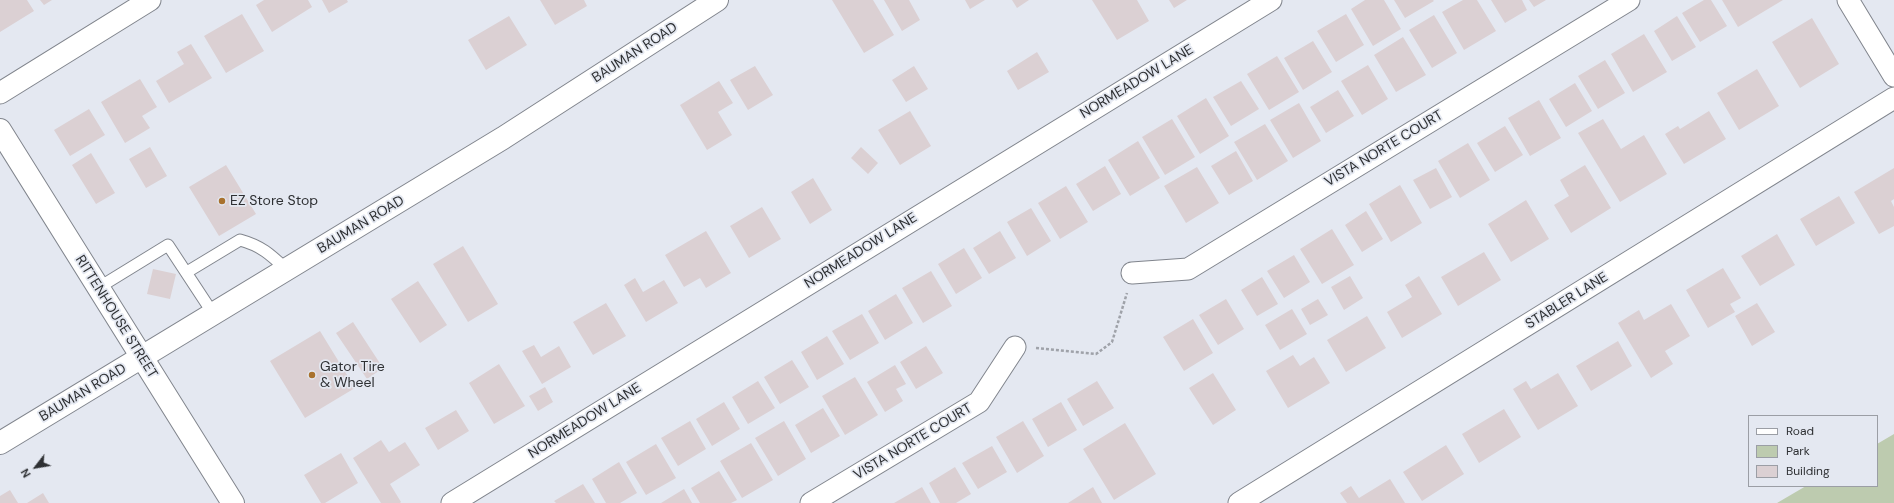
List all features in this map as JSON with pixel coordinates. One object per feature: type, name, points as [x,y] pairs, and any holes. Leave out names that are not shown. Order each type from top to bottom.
[{"type":"street","points":[[0,93],[150,0]]},
{"type":"street","name":"BAUMAN ROAD","points":[[0,443],[214,315],[503,138],[717,0]]},
{"type":"street","name":"NORMEADOW LANE","points":[[452,503],[1271,0]]},
{"type":"street","name":"VISTA NORTE COURT","points":[[1132,273],[1188,269],[1629,0]]},
{"type":"street","points":[[1848,0],[1894,76]]},
{"type":"street","name":"STABLER LANE","points":[[1239,503],[1894,98]]},
{"type":"street","name":"RITTENHOUSE STREET","points":[[0,130],[233,503]]},
{"type":"street","name":"VISTA NORTE COURT","points":[[811,503],[979,402],[1015,347]]},
{"type":"lane","points":[[187,272],[240,240],[255,244],[266,250],[287,270]]},
{"type":"lane","points":[[98,288],[168,245],[214,315]]},
{"type":"path","points":[[1015,347],[1096,354],[1112,342],[1132,273]]},
{"type":"green space","points":[[1894,434],[1894,503],[1777,503],[1804,487],[1878,487],[1878,443]]},
{"type":"building","points":[[0,0],[27,0],[34,11],[0,32]]},
{"type":"building","points":[[40,0],[52,0],[44,5]]},
{"type":"building","points":[[264,0],[308,0],[312,7],[272,32],[256,5]]},
{"type":"building","points":[[322,0],[347,0],[348,2],[329,13]]},
{"type":"building","points":[[540,0],[584,0],[587,6],[555,25]]},
{"type":"building","points":[[832,0],[873,0],[894,35],[864,53]]},
{"type":"building","points":[[884,0],[909,0],[920,20],[902,31]]},
{"type":"building","points":[[965,0],[985,0],[970,9]]},
{"type":"building","points":[[1012,0],[1029,0],[1017,8]]},
{"type":"building","points":[[1092,0],[1137,0],[1149,21],[1117,40]]},
{"type":"building","points":[[1169,0],[1187,0],[1174,8]]},
{"type":"building","points":[[1365,0],[1384,0],[1401,29],[1373,46],[1351,9]]},
{"type":"building","points":[[1394,0],[1433,0],[1434,1],[1405,18]]},
{"type":"building","points":[[1463,0],[1477,0],[1496,31],[1464,50],[1442,12]]},
{"type":"building","points":[[1491,0],[1522,0],[1527,10],[1505,23]]},
{"type":"building","points":[[1529,0],[1546,0],[1534,7]]},
{"type":"building","points":[[1704,0],[1711,0],[1727,26],[1700,42],[1682,13]]},
{"type":"building","points":[[1722,0],[1783,0],[1738,27]]},
{"type":"building","points":[[242,14],[264,51],[226,73],[204,36]]},
{"type":"building","points":[[1346,14],[1364,45],[1336,62],[1317,31]]},
{"type":"building","points":[[1434,15],[1457,53],[1432,68],[1409,30]]},
{"type":"building","points":[[509,16],[527,45],[486,70],[468,40]]},
{"type":"building","points":[[1677,16],[1696,47],[1672,61],[1654,31]]},
{"type":"building","points":[[1812,18],[1839,64],[1800,88],[1772,42]]},
{"type":"building","points":[[1644,34],[1667,72],[1633,92],[1611,54]]},
{"type":"building","points":[[1403,37],[1426,75],[1396,92],[1374,55]]},
{"type":"building","points":[[1313,41],[1332,72],[1303,90],[1284,58]]},
{"type":"building","points":[[191,44],[212,78],[169,103],[156,81],[184,64],[177,52]]},
{"type":"building","points":[[1037,52],[1049,72],[1018,90],[1007,71]]},
{"type":"building","points":[[1277,56],[1299,92],[1269,110],[1247,74]]},
{"type":"building","points":[[1605,60],[1625,93],[1598,109],[1578,76]]},
{"type":"building","points":[[1368,65],[1388,99],[1362,115],[1341,81]]},
{"type":"building","points":[[755,66],[773,95],[748,110],[730,80]]},
{"type":"building","points":[[914,66],[928,89],[906,102],[892,80]]},
{"type":"building","points":[[1757,69],[1779,106],[1739,130],[1717,93]]},
{"type":"building","points":[[140,79],[157,107],[142,116],[150,128],[125,143],[101,102]]},
{"type":"building","points":[[719,81],[733,103],[718,112],[732,135],[707,150],[680,105]]},
{"type":"building","points":[[1241,81],[1259,109],[1231,126],[1213,97]]},
{"type":"building","points":[[1575,83],[1592,111],[1566,127],[1549,99]]},
{"type":"building","points":[[1338,90],[1354,116],[1326,133],[1310,107]]},
{"type":"building","points":[[1206,98],[1229,136],[1200,154],[1177,116]]},
{"type":"building","points":[[1539,100],[1561,138],[1530,156],[1508,118]]},
{"type":"building","points":[[1299,103],[1321,141],[1293,158],[1270,120]]},
{"type":"building","points":[[89,109],[105,135],[70,156],[54,130]]},
{"type":"building","points":[[910,111],[931,146],[900,165],[878,130]]},
{"type":"building","points":[[1709,111],[1726,139],[1684,164],[1665,134],[1678,126],[1680,129]]},
{"type":"building","points":[[1172,119],[1195,157],[1165,175],[1142,137]]},
{"type":"building","points":[[1603,119],[1621,149],[1644,135],[1667,174],[1620,202],[1578,133]]},
{"type":"building","points":[[1265,124],[1288,161],[1257,180],[1234,142]]},
{"type":"building","points":[[1505,126],[1523,155],[1495,172],[1477,143]]},
{"type":"building","points":[[1138,141],[1160,178],[1130,196],[1108,160]]},
{"type":"building","points":[[1468,143],[1490,180],[1460,198],[1438,161]]},
{"type":"building","points":[[150,147],[167,176],[146,188],[129,159]]},
{"type":"building","points":[[861,147],[878,163],[868,174],[851,158]]},
{"type":"building","points":[[1236,151],[1253,181],[1229,195],[1211,166]]},
{"type":"building","points":[[91,153],[115,193],[96,204],[72,165]]},
{"type":"building","name":"EZ Store Stop","points":[[226,165],[256,214],[219,236],[189,187]]},
{"type":"building","points":[[1585,165],[1611,208],[1571,233],[1554,205],[1569,196],[1560,180]]},
{"type":"building","points":[[1105,166],[1121,194],[1093,211],[1076,184]]},
{"type":"building","points":[[1197,167],[1219,203],[1186,223],[1164,186]]},
{"type":"building","points":[[1436,168],[1452,197],[1430,209],[1413,180]]},
{"type":"building","points":[[1894,168],[1894,199],[1891,201],[1894,207],[1894,226],[1879,234],[1854,192]]},
{"type":"building","points":[[813,178],[832,210],[810,224],[791,192]]},
{"type":"building","points":[[1400,185],[1422,223],[1391,242],[1369,204]]},
{"type":"building","points":[[1066,186],[1088,222],[1060,239],[1038,203]]},
{"type":"building","points":[[1839,196],[1855,223],[1816,246],[1800,219]]},
{"type":"building","points":[[1526,200],[1549,239],[1511,262],[1488,224]]},
{"type":"building","points":[[762,207],[781,239],[749,258],[730,226]]},
{"type":"building","points":[[1031,208],[1051,241],[1027,256],[1007,222]]},
{"type":"building","points":[[1366,211],[1383,239],[1362,252],[1345,225]]},
{"type":"building","points":[[1332,229],[1354,265],[1322,284],[1300,249]]},
{"type":"building","points":[[706,231],[731,273],[706,288],[700,278],[684,287],[665,255]]},
{"type":"building","points":[[1000,231],[1016,258],[989,274],[973,248]]},
{"type":"building","points":[[1777,234],[1795,265],[1760,286],[1741,256]]},
{"type":"building","points":[[463,246],[498,304],[468,322],[433,264]]},
{"type":"building","points":[[964,248],[982,278],[956,294],[938,264]]},
{"type":"building","points":[[1484,252],[1501,280],[1458,306],[1441,277]]},
{"type":"building","points":[[1294,255],[1310,282],[1284,298],[1267,271]]},
{"type":"building","points":[[1723,268],[1741,298],[1730,304],[1735,312],[1708,328],[1686,290]]},
{"type":"building","points":[[153,269],[176,274],[170,299],[147,294]]},
{"type":"building","points":[[931,271],[952,306],[923,323],[902,288]]},
{"type":"building","points":[[1350,276],[1363,298],[1344,310],[1331,287]]},
{"type":"building","points":[[1419,276],[1442,314],[1402,338],[1387,312],[1412,297],[1405,285]]},
{"type":"building","points":[[1262,277],[1278,304],[1257,316],[1241,290]]},
{"type":"building","points":[[635,278],[643,292],[664,280],[678,303],[646,322],[624,285]]},
{"type":"building","points":[[418,281],[447,325],[420,343],[391,299]]},
{"type":"building","points":[[896,294],[913,323],[885,340],[868,311]]},
{"type":"building","points":[[1226,299],[1244,329],[1218,345],[1199,315]]},
{"type":"building","points":[[1318,299],[1328,315],[1310,325],[1301,309]]},
{"type":"building","points":[[606,303],[626,336],[593,355],[573,322]]},
{"type":"building","points":[[1757,303],[1775,332],[1752,346],[1735,316]]},
{"type":"building","points":[[1671,304],[1690,336],[1665,351],[1673,364],[1651,378],[1618,323],[1639,310],[1644,320]]},
{"type":"building","points":[[1292,309],[1307,334],[1280,350],[1265,325]]},
{"type":"building","points":[[862,314],[879,343],[850,360],[832,331]]},
{"type":"building","points":[[1367,316],[1386,348],[1346,372],[1327,340]]},
{"type":"building","points":[[1193,319],[1213,353],[1184,371],[1163,337]]},
{"type":"building","points":[[353,322],[383,368],[367,379],[336,333]]},
{"type":"building","name":"Gator Tire & Wheel","points":[[320,331],[355,388],[305,418],[270,361]]},
{"type":"building","points":[[827,336],[844,364],[817,380],[801,352]]},
{"type":"building","points":[[1618,341],[1632,366],[1591,391],[1576,366]]},
{"type":"building","points":[[534,345],[541,357],[559,346],[571,367],[542,384],[522,351]]},
{"type":"building","points":[[926,346],[943,373],[916,389],[900,362]]},
{"type":"building","points":[[1293,355],[1300,366],[1314,357],[1330,383],[1288,408],[1266,371]]},
{"type":"building","points":[[792,360],[809,387],[780,404],[764,377]]},
{"type":"building","points":[[499,364],[525,406],[494,424],[469,383]]},
{"type":"building","points":[[895,365],[906,384],[896,389],[903,401],[885,412],[867,382]]},
{"type":"building","points":[[1213,373],[1236,410],[1213,425],[1189,388]]},
{"type":"building","points":[[1558,373],[1578,406],[1538,430],[1513,389],[1526,381],[1531,389]]},
{"type":"building","points":[[855,377],[878,415],[845,435],[822,396]]},
{"type":"building","points":[[758,381],[775,408],[748,424],[732,397]]},
{"type":"building","points":[[1097,381],[1114,408],[1083,426],[1067,399]]},
{"type":"building","points":[[545,387],[553,402],[538,411],[529,396]]},
{"type":"building","points":[[724,402],[740,429],[712,446],[696,419]]},
{"type":"building","points":[[1061,402],[1077,430],[1048,447],[1032,419]]},
{"type":"building","points":[[823,408],[840,436],[811,453],[795,425]]},
{"type":"building","points":[[1504,409],[1521,437],[1479,463],[1462,434]]},
{"type":"building","points":[[456,410],[469,431],[438,450],[425,428]]},
{"type":"building","points":[[690,421],[706,449],[678,466],[661,438]]},
{"type":"building","points":[[784,421],[806,459],[778,476],[755,438]]},
{"type":"building","points":[[1023,421],[1044,456],[1017,473],[996,437]]},
{"type":"building","points":[[1125,423],[1156,474],[1114,500],[1083,449]]},
{"type":"building","points":[[381,440],[389,452],[405,442],[420,465],[390,484],[401,502],[400,503],[381,503],[353,458]]},
{"type":"building","points":[[751,443],[773,480],[742,498],[720,461]]},
{"type":"building","points":[[656,444],[676,478],[646,495],[626,462]]},
{"type":"building","points":[[1446,445],[1464,474],[1422,501],[1403,472]]},
{"type":"building","points":[[992,446],[1007,472],[978,489],[962,463]]},
{"type":"building","points":[[341,453],[358,483],[325,503],[321,503],[304,475]]},
{"type":"building","points":[[619,462],[637,493],[620,503],[606,503],[592,479]]},
{"type":"building","points":[[955,467],[971,494],[956,503],[940,503],[929,483]]},
{"type":"building","points":[[719,471],[737,500],[731,503],[700,503],[691,488]]},
{"type":"building","points":[[1390,479],[1405,503],[1347,503],[1340,493],[1351,486],[1359,498]]},
{"type":"building","points":[[583,484],[595,503],[556,503],[554,501]]},
{"type":"building","points":[[922,487],[931,503],[894,503]]},
{"type":"building","points":[[1093,487],[1102,503],[1068,503]]},
{"type":"building","points":[[684,489],[692,503],[661,503]]},
{"type":"building","points":[[10,490],[18,503],[0,503],[0,496]]},
{"type":"building","points":[[43,493],[49,503],[27,503]]},
{"type":"place","name":"EZ Store Stop","points":[[222,201]]},
{"type":"place","name":"Gator Tire & Wheel","points":[[312,375]]}]
